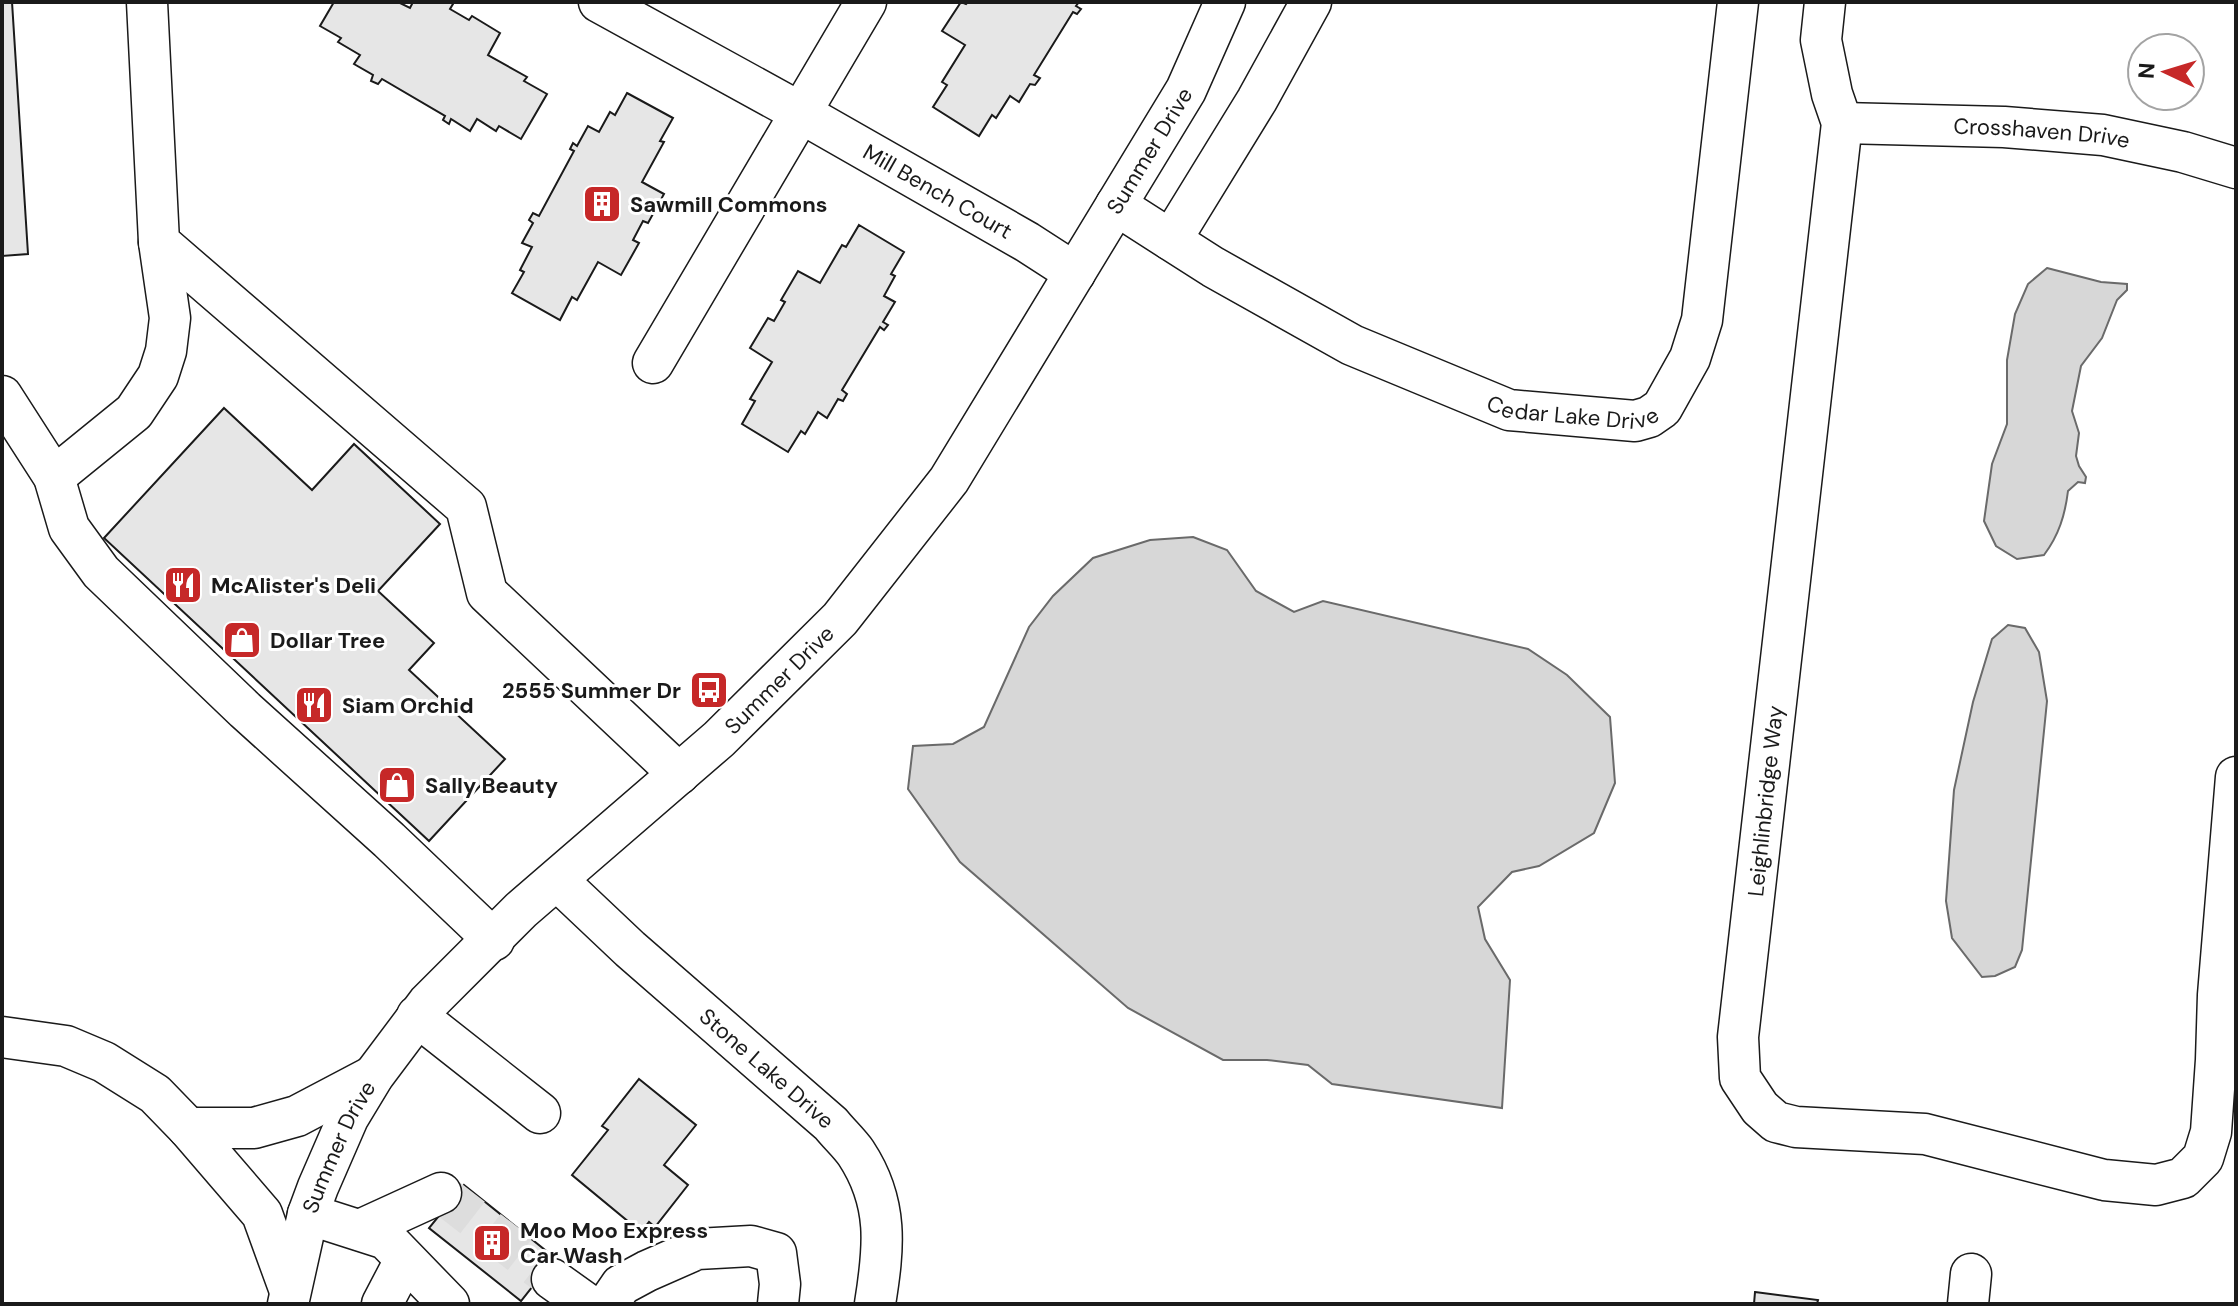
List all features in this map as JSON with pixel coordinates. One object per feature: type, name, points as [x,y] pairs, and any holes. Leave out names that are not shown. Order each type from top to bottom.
[{"type":"street","points":[[54,477],[134,412],[158,376],[166,351],[170,318],[159,242],[147,2]]},
{"type":"street","name":"Mill Bench Court","points":[[599,2],[801,113],[1027,242],[1075,273]]},
{"type":"street","name":"Summer Drive","points":[[289,1298],[308,1214],[348,1118],[374,1075],[417,1016],[521,910],[719,739],[840,619],[949,480],[1186,90],[1225,2]]},
{"type":"street","points":[[1171,240],[1257,100],[1311,2]]},
{"type":"street","name":"Cedar Lake Drive","points":[[1116,205],[1213,267],[1352,345],[1509,410],[1635,421],[1649,417],[1662,408],[1690,358],[1702,320],[1738,2]]},
{"type":"street","name":"Leighlinbridge Way","points":[[1825,2],[1821,40],[1832,94],[1842,123],[1740,1022],[1740,1078],[1760,1108],[1776,1122],[1796,1127],[1925,1134],[2104,1180],[2156,1185],[2183,1178],[2203,1158],[2211,1132],[2227,996]]},
{"type":"street","points":[[653,363],[801,113],[856,6]]},
{"type":"street","name":"Crosshaven Drive","points":[[1842,123],[2004,127],[2103,135],[2183,152],[2236,168]]},
{"type":"street","points":[[159,242],[466,507],[487,593],[679,774]]},
{"type":"street","points":[[2,396],[54,477],[69,528],[101,572],[494,940]]},
{"type":"street","points":[[2227,996],[2236,777]]},
{"type":"street","name":"Stone Lake Drive","points":[[557,880],[630,949],[831,1124],[855,1151],[873,1184],[881,1217],[882,1256],[875,1304]]},
{"type":"street","points":[[417,1016],[540,1113]]},
{"type":"street","points":[[2,1037],[66,1046],[104,1062],[155,1094],[262,1214],[289,1298]]},
{"type":"street","points":[[188,1128],[254,1128],[297,1116],[374,1075]]},
{"type":"street","points":[[360,1230],[441,1193]]},
{"type":"street","points":[[308,1214],[386,1239],[449,1304]]},
{"type":"street","points":[[608,1304],[621,1285],[697,1249],[751,1246],[776,1253],[780,1284],[778,1304]]},
{"type":"street","points":[[382,1304],[405,1260]]},
{"type":"street","points":[[552,1279],[587,1304]]},
{"type":"shaded area","points":[[2047,268],[2101,282],[2127,284],[2127,290],[2117,300],[2102,338],[2081,366],[2072,411],[2079,433],[2076,456],[2086,477],[2085,483],[2078,482],[2068,491],[2054,540],[2044,555],[2017,559],[1996,546],[1984,521],[1992,464],[2007,424],[2007,360],[2015,314],[2028,284]]},
{"type":"shaded area","points":[[1193,537],[1227,550],[1256,591],[1294,612],[1323,601],[1528,649],[1567,675],[1610,717],[1615,783],[1594,833],[1539,866],[1512,872],[1478,907],[1485,939],[1510,980],[1502,1108],[1332,1084],[1308,1065],[1267,1060],[1223,1060],[1128,1008],[960,862],[908,789],[913,746],[953,744],[984,727],[1029,627],[1053,596],[1093,558],[1150,540]]},
{"type":"shaded area","points":[[2008,625],[2025,628],[2039,652],[2047,701],[2022,950],[2015,967],[1995,976],[1982,977],[1952,938],[1946,901],[1954,790],[1973,702],[1992,639]]},
{"type":"building","points":[[2,2],[12,2],[28,254],[2,256]]},
{"type":"building","points":[[334,2],[398,2],[410,8],[413,2],[450,2],[453,4],[450,9],[469,20],[472,16],[500,33],[488,55],[527,77],[524,81],[547,94],[521,139],[499,126],[496,131],[477,119],[470,131],[451,119],[449,124],[443,120],[445,116],[382,79],[378,84],[371,81],[373,75],[354,64],[360,55],[338,42],[341,38],[320,26]]},
{"type":"building","points":[[961,2],[1079,2],[1076,6],[1081,9],[1077,14],[1073,12],[1034,75],[1040,78],[1035,85],[1030,84],[1019,102],[1010,96],[996,118],[992,115],[979,136],[933,107],[947,85],[942,82],[965,45],[942,31]]},
{"type":"building","name":"Sawmill Commons","points":[[627,93],[673,118],[642,182],[664,194],[648,223],[643,221],[633,240],[639,243],[621,275],[598,262],[577,300],[572,297],[560,320],[512,293],[524,272],[520,270],[532,247],[522,243],[533,223],[529,220],[533,213],[539,216],[574,151],[570,149],[573,143],[577,146],[588,126],[599,132],[610,112],[615,115]]},
{"type":"building","name":"Sawmill Commons","points":[[859,225],[904,252],[891,274],[895,276],[884,296],[895,302],[883,322],[888,325],[884,330],[880,327],[842,390],[847,394],[843,401],[838,399],[827,418],[818,412],[805,434],[801,431],[788,452],[742,424],[755,401],[750,399],[772,362],[750,348],[768,318],[774,321],[785,302],[781,300],[798,271],[820,283],[842,245],[846,247]]},
{"type":"building","points":[[224,408],[312,490],[354,444],[440,524],[378,591],[434,643],[409,670],[505,759],[429,841],[104,538]]},
{"type":"building","points":[[639,1079],[696,1125],[664,1165],[688,1185],[655,1227],[649,1222],[641,1232],[572,1175],[608,1130],[602,1126]]},
{"type":"building","name":"Moo Moo Express Car Wash","points":[[464,1185],[555,1258],[521,1301],[429,1228]]},
{"type":"building","points":[[1755,1292],[1818,1300],[1817,1304],[1754,1304]]},
{"type":"tunnel","points":[[441,1193],[552,1279]]},
{"type":"place","name":"Sawmill Commons","points":[[602,204]]},
{"type":"place","name":"McAlister's Deli","points":[[183,585]]},
{"type":"place","name":"Dollar Tree","points":[[242,640]]},
{"type":"place","name":"2555 Summer Dr","points":[[709,690]]},
{"type":"place","name":"Siam Orchid","points":[[314,705]]},
{"type":"place","name":"Sally Beauty","points":[[397,785]]},
{"type":"place","name":"Moo Moo Express Car Wash","points":[[492,1243]]}]
